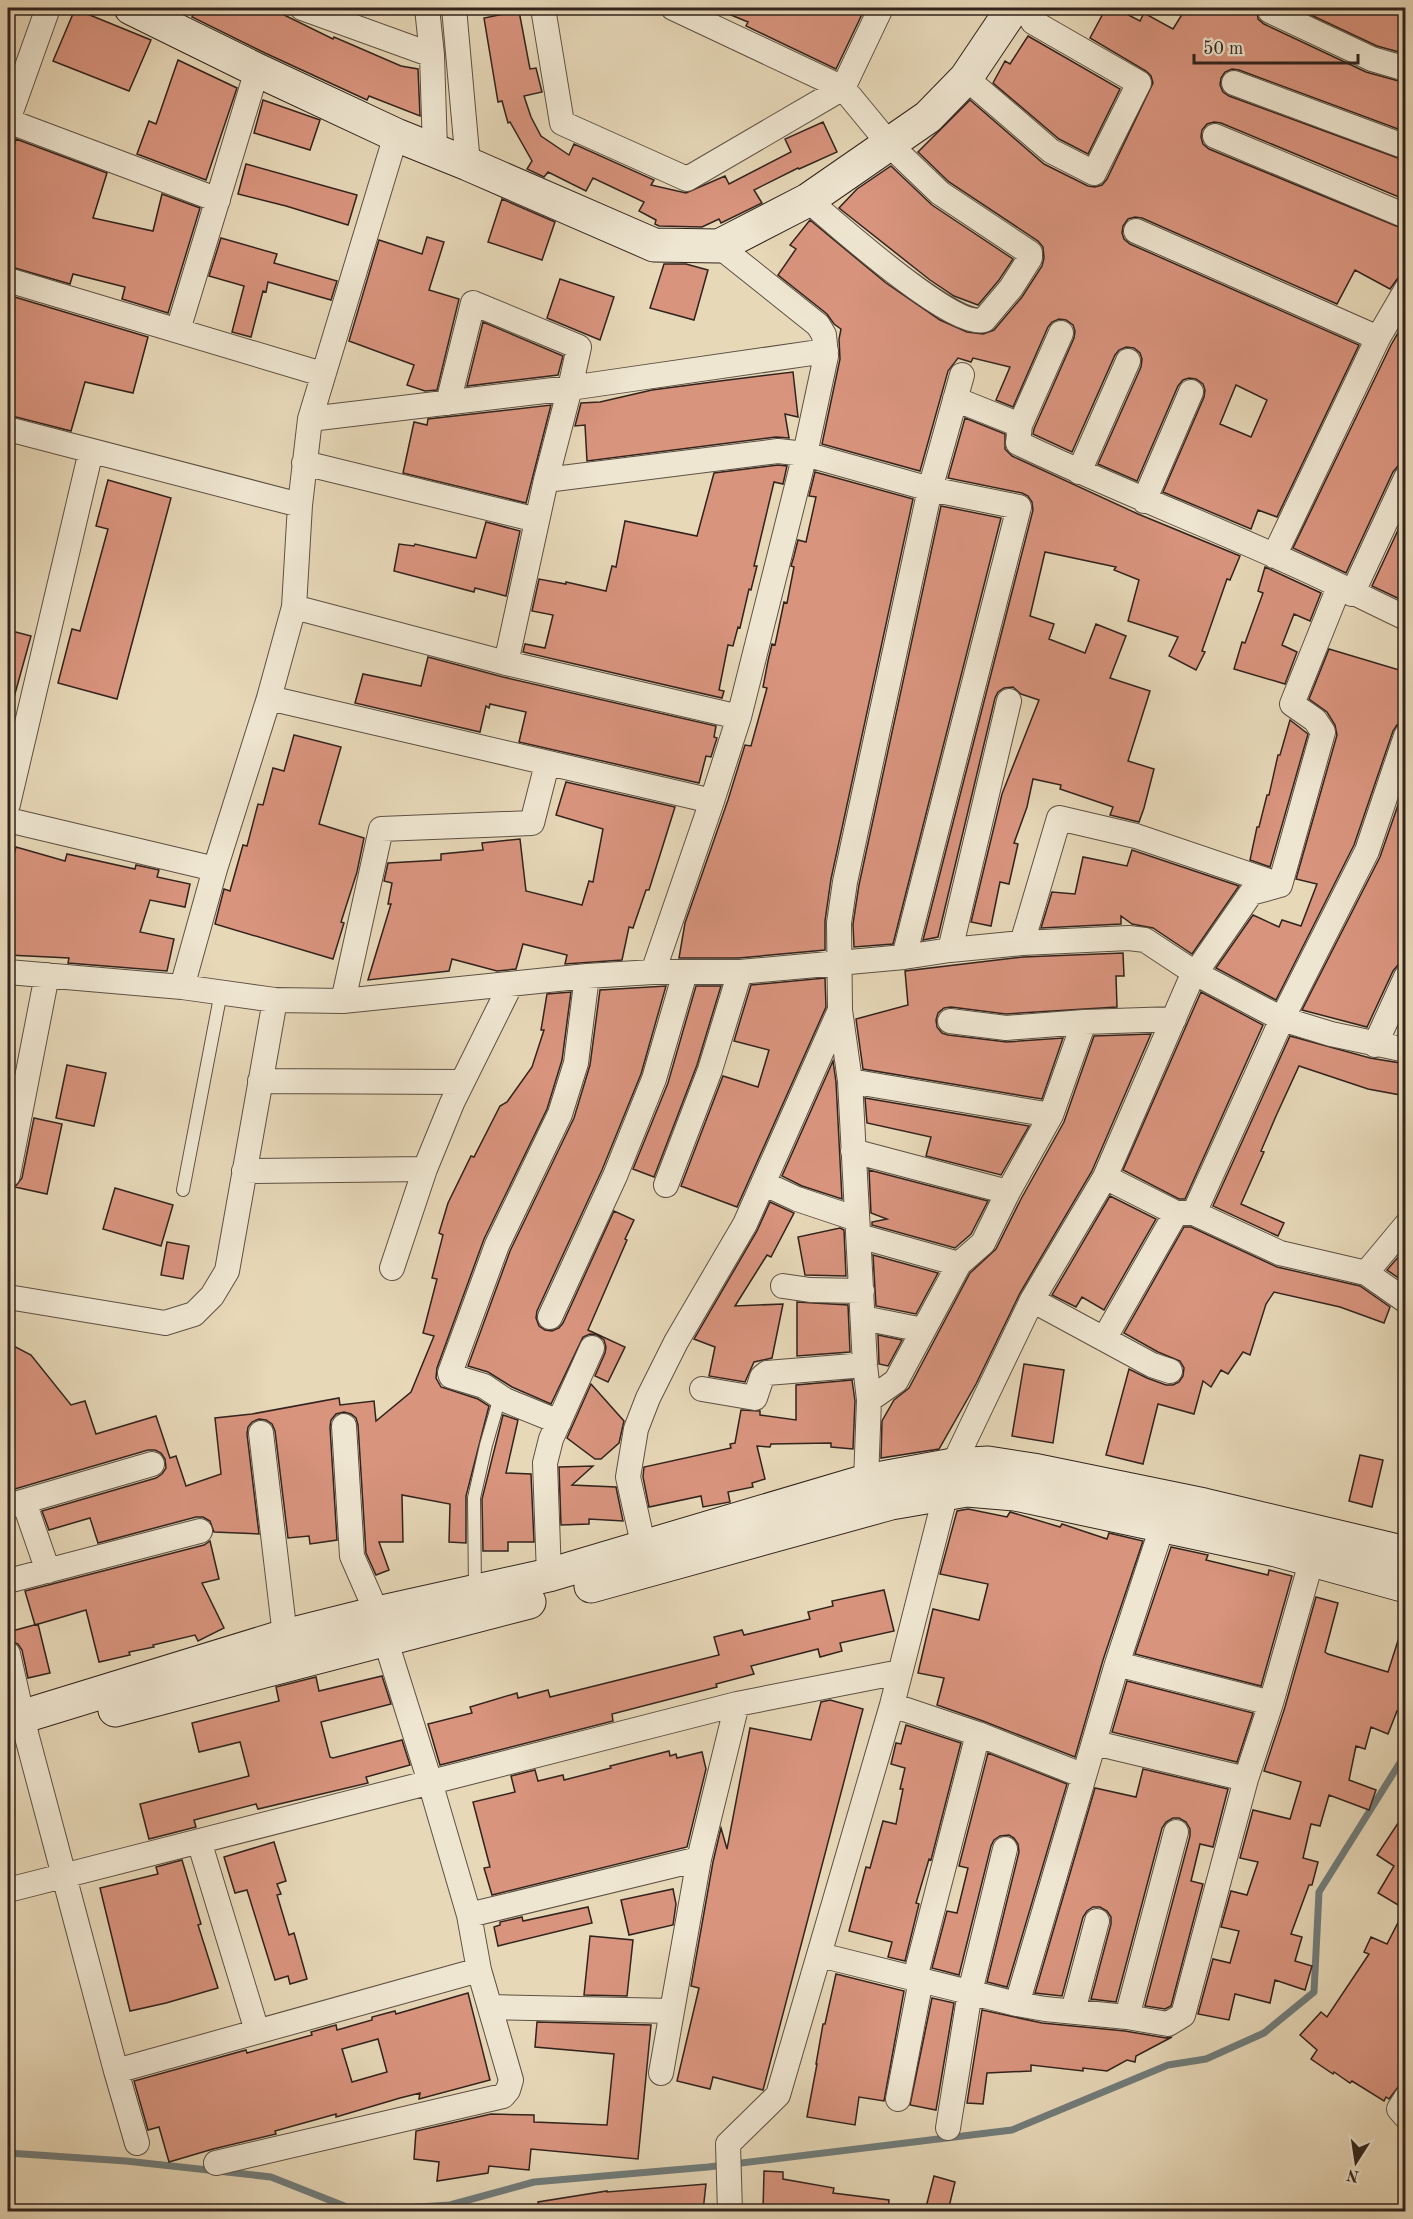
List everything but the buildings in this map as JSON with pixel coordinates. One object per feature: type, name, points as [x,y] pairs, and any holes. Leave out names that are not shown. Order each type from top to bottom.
[{"type":"main road","points":[[131,8],[396,135],[654,245],[719,246],[808,200],[928,117],[966,78],[1013,8]]},
{"type":"main road","points":[[16,1730],[285,1636],[381,1626],[638,1574],[891,1503],[988,1463],[1204,1505],[1315,1546],[1406,1586]]},
{"type":"main road","points":[[16,1730],[85,1718],[381,1626],[475,1591],[549,1575],[866,1481],[950,1479],[967,1490],[1016,1494],[1276,1551],[1315,1546],[1406,1552]]},
{"type":"street","points":[[48,8],[8,120],[218,200]]},
{"type":"street","points":[[302,8],[432,55]]},
{"type":"street","points":[[427,8],[432,55],[435,150]]},
{"type":"street","points":[[453,8],[468,164]]},
{"type":"street","points":[[543,8],[562,123],[687,179],[843,88],[881,8]]},
{"type":"street","points":[[673,8],[843,88],[890,145],[940,193],[1029,253],[1030,258],[1011,288],[984,320],[974,322],[930,298],[884,264],[808,200]]},
{"type":"street","points":[[966,78],[1051,151],[1094,173],[1139,83],[1034,22],[1025,8]]},
{"type":"street","points":[[1270,10],[1372,59],[1406,69]]},
{"type":"street","points":[[178,330],[257,70]]},
{"type":"street","points":[[1234,83],[1406,147]]},
{"type":"street","points":[[182,987],[294,607],[300,505],[310,419],[396,135]]},
{"type":"street","points":[[1215,136],[1406,216]]},
{"type":"street","points":[[1136,231],[1378,338]]},
{"type":"street","points":[[652,972],[739,717],[805,453],[826,351],[824,335],[818,325],[719,246]]},
{"type":"street","points":[[8,280],[322,374]]},
{"type":"street","points":[[1274,556],[1378,338],[1406,290]]},
{"type":"street","points":[[448,403],[473,303],[579,347],[546,480],[506,663]]},
{"type":"street","points":[[1061,333],[1020,425],[1018,443],[1144,501],[1312,573],[1406,618]]},
{"type":"street","points":[[310,419],[570,388],[826,351]]},
{"type":"street","points":[[1080,472],[1128,361]]},
{"type":"street","points":[[866,1481],[869,1401],[850,1081],[840,1010],[839,923],[845,882],[930,489],[962,375]]},
{"type":"street","points":[[1144,501],[1191,392]]},
{"type":"street","points":[[955,399],[1020,425]]},
{"type":"street","points":[[8,429],[300,505]]},
{"type":"street","points":[[8,804],[91,451]]},
{"type":"street","points":[[546,480],[778,451],[805,453],[930,489],[1019,507],[904,957]]},
{"type":"street","points":[[304,464],[537,520]]},
{"type":"street","points":[[1280,885],[1323,732],[1315,720],[1292,704],[1345,590],[1406,478]]},
{"type":"street","points":[[294,607],[506,663],[739,717]]},
{"type":"street","points":[[269,698],[712,801]]},
{"type":"street","points":[[951,950],[1009,700]]},
{"type":"street","points":[[1104,1339],[1185,1213],[1367,851],[1406,736]]},
{"type":"street","points":[[343,1001],[381,830],[532,823],[547,764]]},
{"type":"street","points":[[1022,944],[1059,818],[1137,836],[1280,885]]},
{"type":"street","points":[[8,820],[215,869]]},
{"type":"street","points":[[730,2211],[728,2144],[778,2095],[892,1705],[950,1479],[1032,1300],[1105,1177],[1195,973],[1251,893],[1280,885]]},
{"type":"street","points":[[8,972],[182,987],[275,1000],[343,1001],[587,976],[652,972],[740,972],[904,957],[951,950],[1129,938],[1145,940],[1195,973],[1282,1019],[1375,1045],[1406,1050]]},
{"type":"street","points":[[666,1185],[710,1070],[740,972]]},
{"type":"street","points":[[550,1317],[615,1176],[654,1079],[685,973]]},
{"type":"street","points":[[8,1175],[47,975]]},
{"type":"street","points":[[559,1422],[500,1397],[484,1386],[451,1376],[450,1373],[497,1245],[560,1114],[576,1063],[587,976]]},
{"type":"street","points":[[1375,1045],[1406,977]]},
{"type":"street","points":[[392,1268],[425,1168],[462,1082],[511,984]]},
{"type":"street","points":[[8,1297],[165,1323],[194,1314],[212,1296],[227,1271],[275,1000]]},
{"type":"street","points":[[644,1548],[628,1477],[636,1429],[648,1398],[676,1342],[745,1224],[840,1010]]},
{"type":"street","points":[[950,1021],[1006,1028],[1084,1022],[1174,1019]]},
{"type":"street","points":[[869,1401],[896,1381],[958,1264],[983,1243],[1008,1192],[1051,1115],[1084,1022]]},
{"type":"street","points":[[260,1081],[462,1082]]},
{"type":"street","points":[[850,1081],[1051,1115]]},
{"type":"street","points":[[853,1151],[1008,1192]]},
{"type":"street","points":[[244,1171],[425,1168]]},
{"type":"street","points":[[1105,1177],[1280,1253],[1366,1273],[1406,1301]]},
{"type":"street","points":[[763,1183],[858,1227],[958,1264]]},
{"type":"street","points":[[1366,1273],[1406,1225]]},
{"type":"street","points":[[783,1286],[810,1290],[862,1291]]},
{"type":"street","points":[[1032,1300],[1152,1365],[1170,1371]]},
{"type":"street","points":[[863,1318],[923,1330]]},
{"type":"street","points":[[549,1575],[544,1475],[547,1451],[592,1348]]},
{"type":"street","points":[[702,1389],[755,1398],[762,1377],[767,1373],[866,1365]]},
{"type":"street","points":[[216,2163],[503,2096],[511,2080],[479,1970],[469,1916],[430,1782],[381,1626],[352,1556],[344,1426]]},
{"type":"street","points":[[261,1433],[285,1636]]},
{"type":"street","points":[[48,1571],[16,1504],[152,1464]]},
{"type":"street","points":[[1017,2004],[1117,1664],[1162,1527]]},
{"type":"street","points":[[8,1581],[200,1532]]},
{"type":"street","points":[[820,1955],[1045,2009],[1127,2017],[1168,2024],[1183,2014],[1246,1779],[1271,1703],[1315,1546]]},
{"type":"street","points":[[8,1654],[16,1730],[64,1876],[137,2143]]},
{"type":"street","points":[[1117,1664],[1271,1703]]},
{"type":"street","points":[[8,1890],[737,1704],[900,1672]]},
{"type":"street","points":[[661,2073],[699,1859],[737,1704]]},
{"type":"street","points":[[892,1705],[978,1734],[1084,1776]]},
{"type":"street","points":[[897,2099],[918,1979],[978,1734]]},
{"type":"street","points":[[1095,1743],[1246,1779]]},
{"type":"street","points":[[1127,2017],[1176,1832]]},
{"type":"street","points":[[199,1841],[257,2031]]},
{"type":"street","points":[[948,2128],[969,1992],[1005,1849]]},
{"type":"street","points":[[469,1916],[699,1859]]},
{"type":"street","points":[[1073,2011],[1097,1921]]},
{"type":"street","points":[[116,2071],[479,1970]]},
{"type":"street","points":[[490,2007],[672,2011]]},
{"type":"street","points":[[1406,2098],[1399,2109],[1406,2116]]},
{"type":"lane","points":[[183,1190],[221,992]]},
{"type":"lane","points":[[475,1591],[474,1498],[500,1397]]},
{"type":"waterway","points":[[8,2153],[126,2161],[271,2177],[357,2211],[450,2205],[534,2182],[708,2167],[1012,2130],[1168,2065],[1206,2059],[1264,2033],[1314,1992],[1319,1892],[1406,1753]]}]
